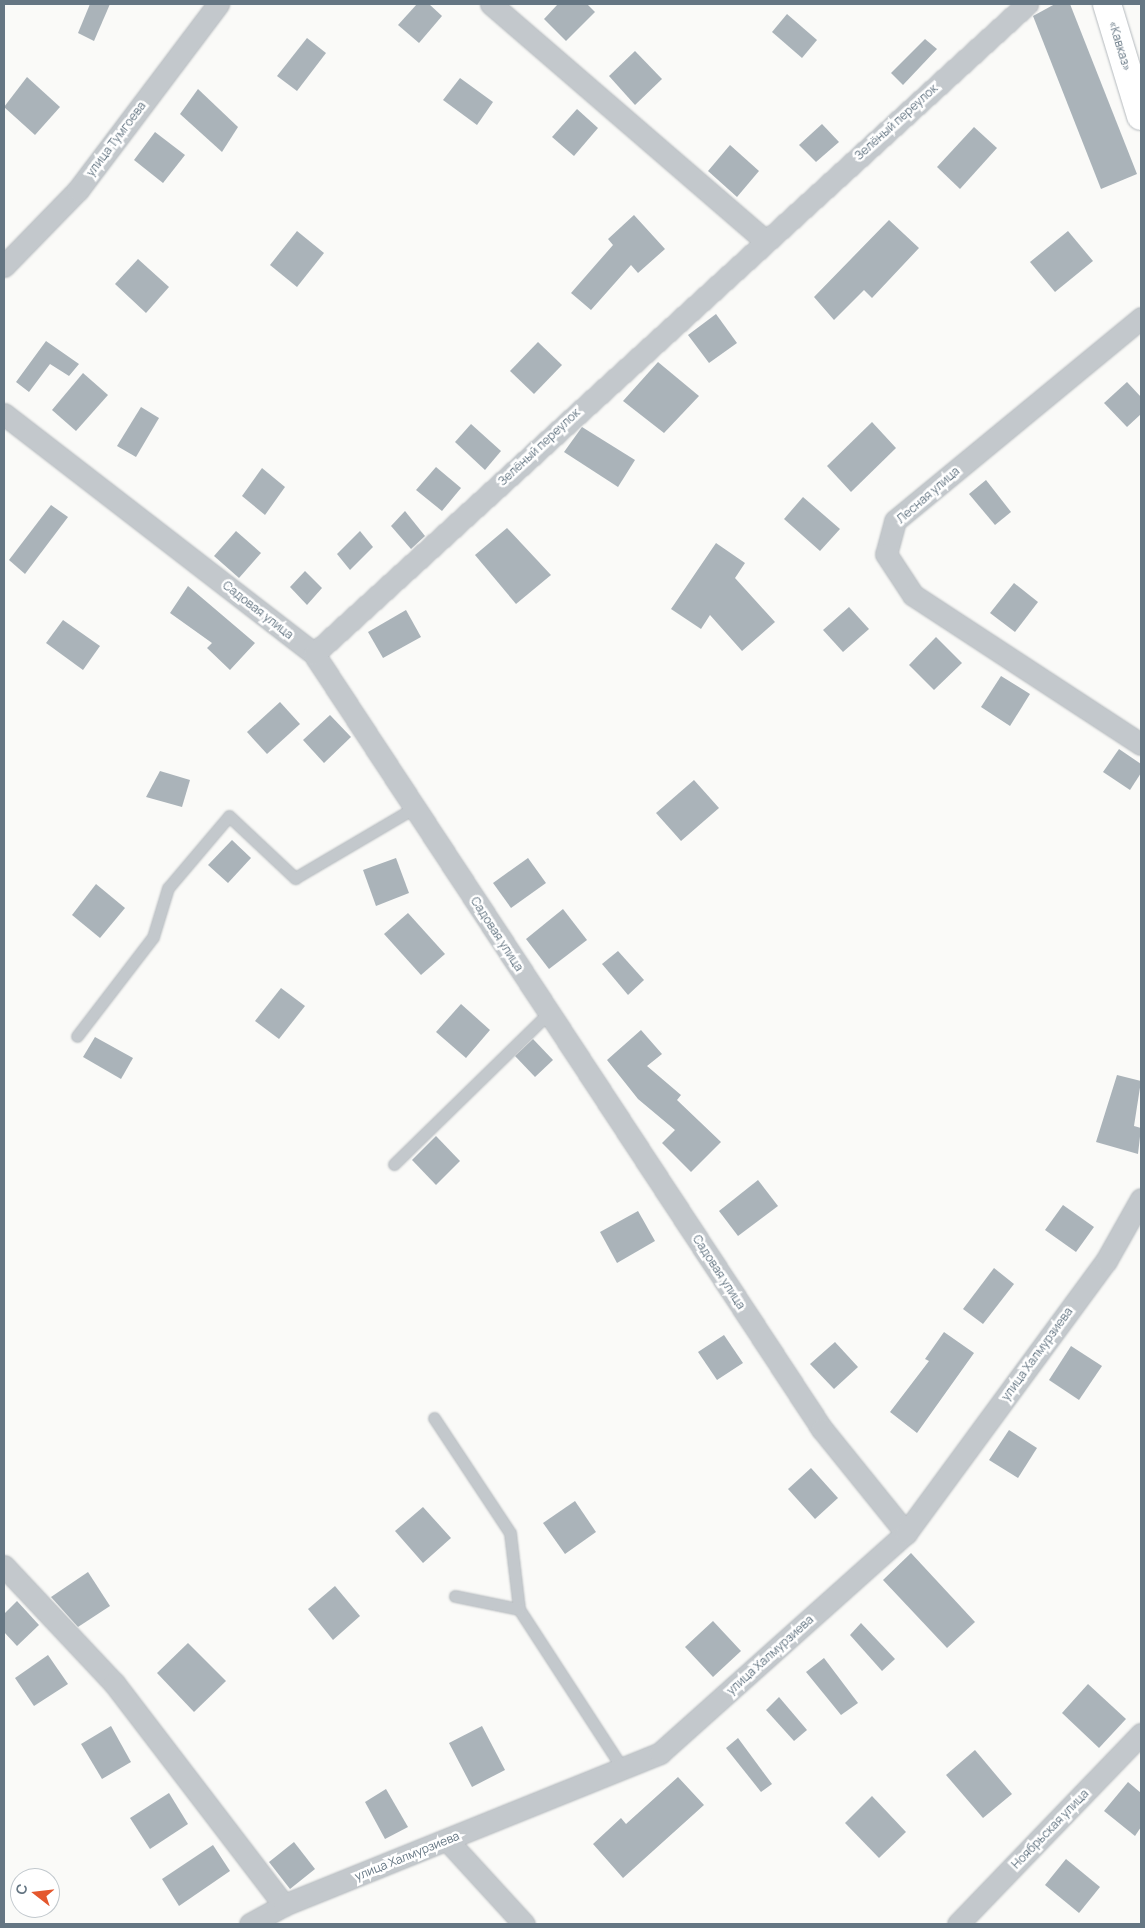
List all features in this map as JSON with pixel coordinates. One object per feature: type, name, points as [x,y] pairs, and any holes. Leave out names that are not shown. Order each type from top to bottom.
[{"type":"highway","name":"«Кавказ»","points":[[1107,4],[1141,116]]},
{"type":"street","name":"улица Тумгоева","points":[[4,266],[78,190],[218,4]]},
{"type":"street","points":[[491,4],[764,240]]},
{"type":"street","name":"Зелёный переулок","points":[[314,654],[764,240],[1027,4]]},
{"type":"street","name":"Лесная улица","points":[[1141,318],[896,521],[886,554],[913,596],[1141,744]]},
{"type":"street","name":"Садовая улица","points":[[4,414],[314,654],[822,1429],[906,1532]]},
{"type":"street","name":"улица Халмурзиева","points":[[250,1924],[284,1905],[660,1753],[906,1532],[1106,1261],[1141,1199]]},
{"type":"street","points":[[4,1566],[114,1683],[284,1905]]},
{"type":"street","name":"Ноябрьская улица","points":[[958,1924],[1141,1734]]},
{"type":"street","points":[[447,1840],[524,1924]]},
{"type":"lane","points":[[77,1036],[153,938],[168,888],[229,816],[295,878],[414,808]]},
{"type":"lane","points":[[394,1164],[549,1013]]},
{"type":"lane","points":[[434,1418],[510,1533],[519,1609],[623,1769]]},
{"type":"lane","points":[[456,1596],[519,1609]]},
{"type":"building","points":[[90,4],[110,4],[94,41],[78,33]]},
{"type":"building","points":[[417,4],[429,4],[442,16],[419,43],[398,25]]},
{"type":"building","points":[[558,4],[587,4],[595,12],[566,41],[544,19]]},
{"type":"building","points":[[1055,4],[1070,4],[1137,174],[1101,189],[1033,16]]},
{"type":"building","points":[[787,14],[817,40],[802,58],[772,32]]},
{"type":"building","points":[[307,38],[326,53],[297,91],[277,76]]},
{"type":"building","points":[[925,39],[937,49],[903,85],[891,73]]},
{"type":"building","points":[[635,51],[662,79],[635,105],[609,76]]},
{"type":"building","points":[[27,77],[60,107],[35,135],[4,107]]},
{"type":"building","points":[[460,78],[493,102],[477,125],[443,100]]},
{"type":"building","points":[[198,89],[238,127],[222,152],[180,114]]},
{"type":"building","points":[[577,109],[598,128],[574,156],[552,137]]},
{"type":"building","points":[[822,124],[839,142],[816,162],[799,145]]},
{"type":"building","points":[[974,127],[997,148],[960,189],[937,167]]},
{"type":"building","points":[[155,132],[185,155],[163,183],[134,160]]},
{"type":"building","points":[[730,145],[759,171],[737,197],[708,171]]},
{"type":"building","points":[[634,215],[665,249],[638,273],[631,265],[591,310],[571,293],[613,245],[608,239]]},
{"type":"building","points":[[889,220],[919,248],[872,298],[864,290],[834,320],[814,297]]},
{"type":"building","points":[[297,231],[324,253],[297,287],[270,265]]},
{"type":"building","points":[[1068,231],[1093,261],[1055,292],[1030,262]]},
{"type":"building","points":[[138,259],[169,287],[146,313],[115,284]]},
{"type":"building","points":[[716,314],[737,343],[709,363],[688,335]]},
{"type":"building","points":[[46,341],[79,364],[69,376],[50,364],[29,392],[16,382]]},
{"type":"building","points":[[538,342],[562,365],[534,394],[510,371]]},
{"type":"building","points":[[658,362],[699,396],[664,433],[623,401]]},
{"type":"building","points":[[83,373],[108,395],[76,431],[52,410]]},
{"type":"building","points":[[1127,382],[1141,397],[1141,414],[1127,427],[1104,403]]},
{"type":"building","points":[[141,407],[159,418],[136,457],[117,446]]},
{"type":"building","points":[[872,422],[896,448],[851,492],[827,466]]},
{"type":"building","points":[[471,424],[501,451],[485,470],[455,442]]},
{"type":"building","points":[[582,427],[635,460],[618,487],[564,452]]},
{"type":"building","points":[[436,467],[461,488],[442,511],[416,490]]},
{"type":"building","points":[[262,468],[285,487],[265,515],[242,496]]},
{"type":"building","points":[[986,480],[1011,512],[995,525],[969,494]]},
{"type":"building","points":[[803,497],[840,529],[820,551],[784,519]]},
{"type":"building","points":[[51,505],[68,517],[25,574],[9,560]]},
{"type":"building","points":[[405,511],[425,536],[411,549],[391,526]]},
{"type":"building","points":[[507,528],[551,575],[516,604],[475,555]]},
{"type":"building","points":[[236,531],[261,553],[239,578],[214,556]]},
{"type":"building","points":[[360,531],[373,547],[350,570],[337,554]]},
{"type":"building","points":[[716,543],[745,563],[735,578],[775,622],[742,651],[710,615],[701,629],[671,609]]},
{"type":"building","points":[[305,571],[322,588],[307,605],[290,587]]},
{"type":"building","points":[[1014,583],[1038,602],[1015,632],[990,613]]},
{"type":"building","points":[[188,586],[255,643],[230,670],[207,648],[212,643],[170,613]]},
{"type":"building","points":[[849,607],[869,629],[843,652],[823,630]]},
{"type":"building","points":[[406,610],[421,637],[383,658],[368,632]]},
{"type":"building","points":[[63,620],[100,646],[83,670],[46,643]]},
{"type":"building","points":[[936,637],[962,663],[934,690],[909,665]]},
{"type":"building","points":[[1001,676],[1030,694],[1010,726],[981,707]]},
{"type":"building","points":[[280,702],[300,724],[267,754],[247,732]]},
{"type":"building","points":[[330,715],[351,737],[324,763],[303,740]]},
{"type":"building","points":[[1119,749],[1141,764],[1141,773],[1130,790],[1103,772]]},
{"type":"building","points":[[160,771],[190,780],[182,807],[146,797]]},
{"type":"building","points":[[694,780],[719,808],[681,841],[656,813]]},
{"type":"building","points":[[232,840],[251,858],[228,883],[208,865]]},
{"type":"building","points":[[396,858],[409,893],[376,906],[363,870]]},
{"type":"building","points":[[528,858],[546,883],[511,908],[493,883]]},
{"type":"building","points":[[96,884],[125,908],[100,938],[72,915]]},
{"type":"building","points":[[563,909],[587,940],[549,969],[526,939]]},
{"type":"building","points":[[408,913],[445,954],[421,975],[384,934]]},
{"type":"building","points":[[618,951],[644,980],[628,995],[602,964]]},
{"type":"building","points":[[281,988],[305,1006],[279,1039],[255,1021]]},
{"type":"building","points":[[461,1004],[490,1030],[466,1058],[436,1032]]},
{"type":"building","points":[[641,1030],[662,1054],[647,1066],[681,1095],[677,1100],[721,1142],[691,1172],[662,1143],[675,1130],[638,1099],[607,1060]]},
{"type":"building","points":[[95,1037],[133,1058],[121,1079],[83,1057]]},
{"type":"building","points":[[533,1039],[553,1060],[535,1077],[515,1056]]},
{"type":"building","points":[[1117,1075],[1141,1081],[1134,1126],[1141,1128],[1138,1154],[1096,1142]]},
{"type":"building","points":[[436,1136],[460,1161],[436,1185],[412,1160]]},
{"type":"building","points":[[758,1180],[778,1206],[738,1236],[719,1211]]},
{"type":"building","points":[[1063,1205],[1094,1227],[1076,1252],[1045,1230]]},
{"type":"building","points":[[638,1211],[655,1241],[617,1263],[600,1232]]},
{"type":"building","points":[[994,1268],[1014,1284],[983,1324],[963,1309]]},
{"type":"building","points":[[944,1332],[974,1353],[917,1433],[890,1412],[929,1361],[925,1359]]},
{"type":"building","points":[[724,1335],[743,1363],[717,1380],[698,1352]]},
{"type":"building","points":[[835,1342],[858,1367],[834,1389],[810,1364]]},
{"type":"building","points":[[1071,1346],[1102,1366],[1079,1400],[1049,1380]]},
{"type":"building","points":[[1009,1430],[1037,1448],[1018,1478],[989,1460]]},
{"type":"building","points":[[811,1468],[838,1498],[815,1519],[788,1489]]},
{"type":"building","points":[[575,1501],[596,1532],[565,1554],[543,1523]]},
{"type":"building","points":[[423,1507],[451,1538],[423,1563],[395,1531]]},
{"type":"building","points":[[911,1553],[975,1622],[947,1648],[883,1580]]},
{"type":"building","points":[[88,1572],[110,1606],[78,1627],[51,1597]]},
{"type":"building","points":[[335,1586],[360,1616],[333,1640],[308,1609]]},
{"type":"building","points":[[17,1601],[39,1625],[17,1646],[4,1632],[4,1614]]},
{"type":"building","points":[[713,1621],[741,1651],[713,1677],[685,1647]]},
{"type":"building","points":[[861,1623],[895,1659],[882,1671],[850,1635]]},
{"type":"building","points":[[188,1643],[226,1681],[194,1712],[157,1673]]},
{"type":"building","points":[[48,1655],[68,1684],[34,1706],[15,1678]]},
{"type":"building","points":[[824,1658],[858,1703],[841,1715],[806,1672]]},
{"type":"building","points":[[1088,1684],[1126,1719],[1099,1748],[1062,1713]]},
{"type":"building","points":[[779,1697],[807,1730],[794,1741],[766,1710]]},
{"type":"building","points":[[111,1726],[131,1762],[102,1779],[81,1744]]},
{"type":"building","points":[[482,1726],[505,1770],[472,1787],[449,1743]]},
{"type":"building","points":[[738,1738],[772,1784],[761,1792],[726,1748]]},
{"type":"building","points":[[975,1750],[1012,1794],[983,1818],[946,1775]]},
{"type":"building","points":[[678,1777],[704,1805],[623,1878],[593,1844],[621,1818],[626,1824]]},
{"type":"building","points":[[1128,1782],[1141,1793],[1141,1827],[1135,1836],[1104,1811]]},
{"type":"building","points":[[386,1789],[408,1827],[385,1839],[365,1802]]},
{"type":"building","points":[[169,1793],[188,1824],[150,1849],[130,1818]]},
{"type":"building","points":[[872,1796],[906,1832],[879,1858],[845,1823]]},
{"type":"building","points":[[294,1842],[315,1869],[290,1889],[269,1862]]},
{"type":"building","points":[[213,1845],[230,1871],[179,1906],[162,1879]]},
{"type":"building","points":[[1066,1859],[1100,1887],[1079,1913],[1045,1885]]}]
